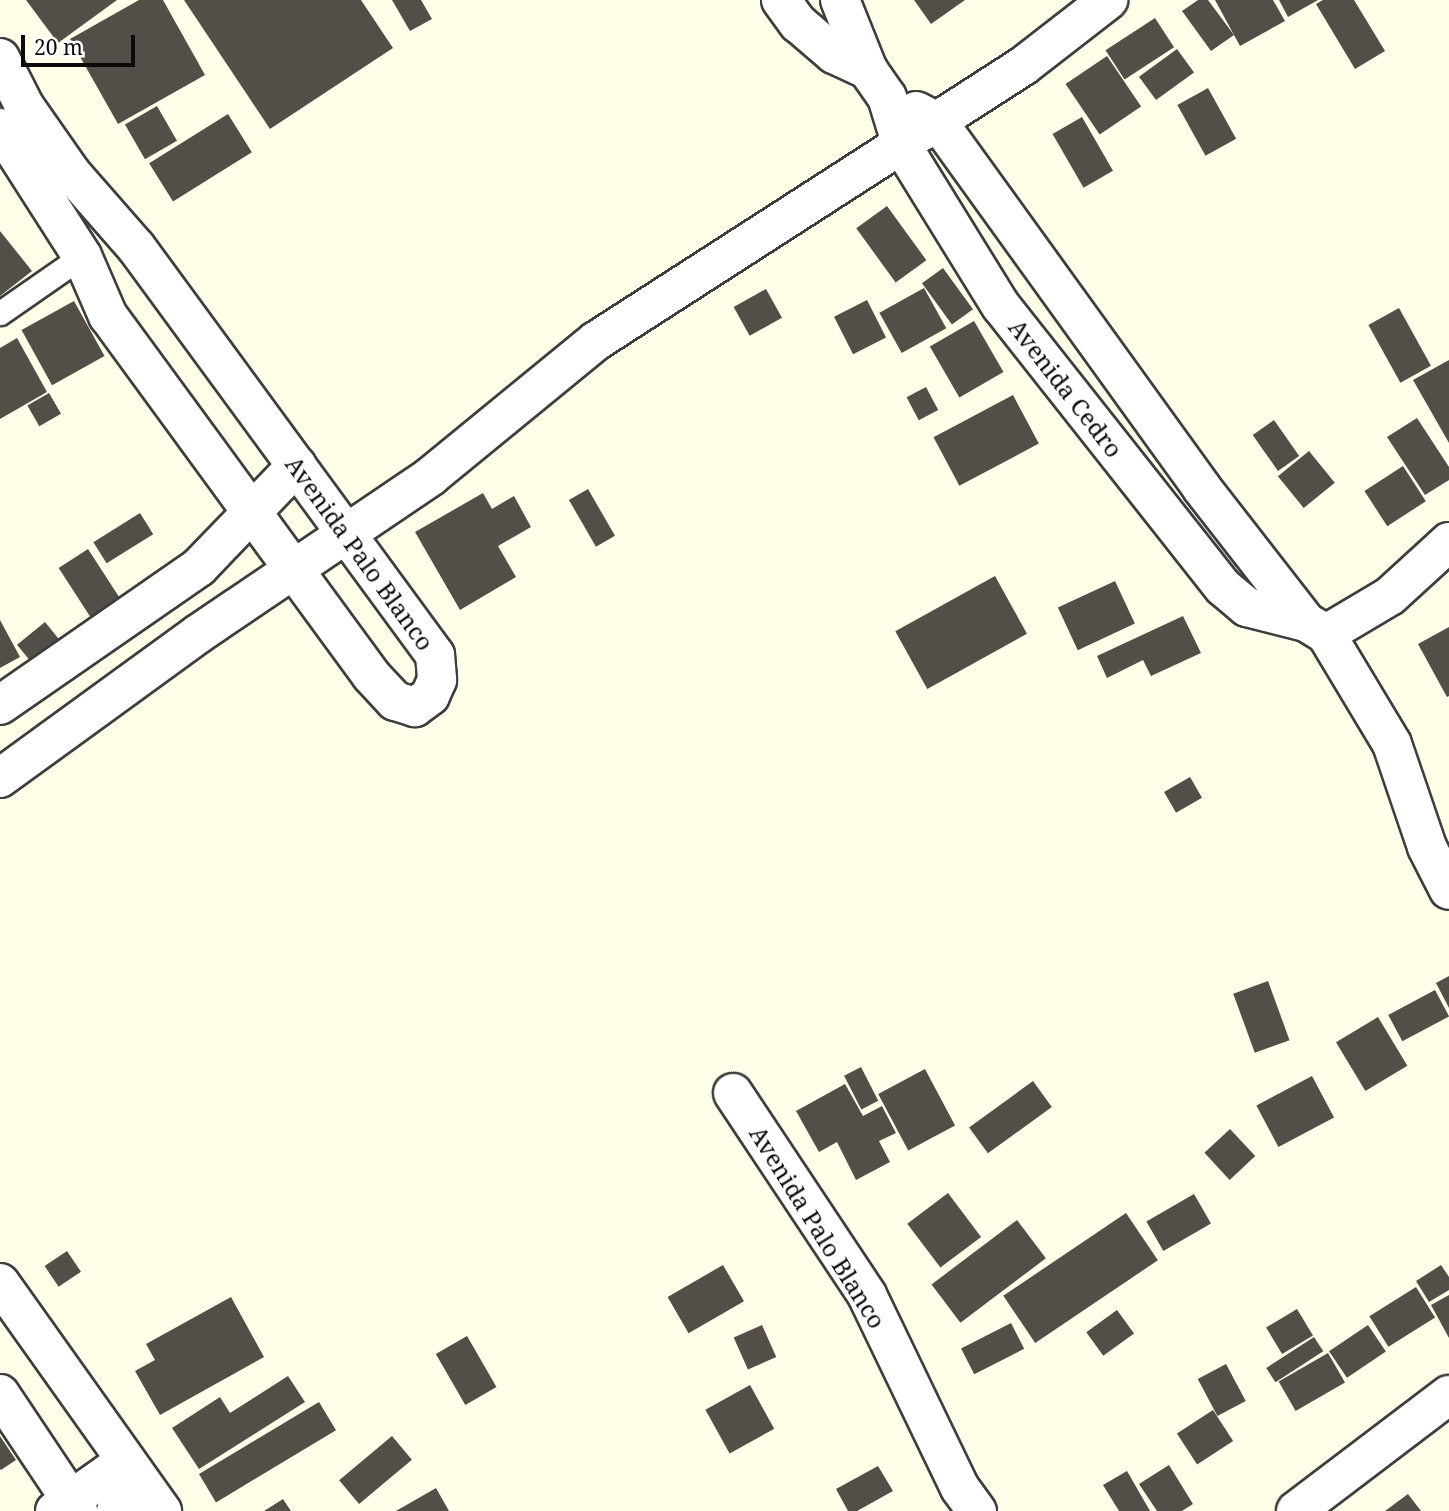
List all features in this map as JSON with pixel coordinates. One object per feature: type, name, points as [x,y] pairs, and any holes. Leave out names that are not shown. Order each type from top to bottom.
[{"type":"street","name":"Avenida Cedro","points":[[781,0],[797,23],[834,54],[938,122],[1200,487],[1316,628],[1392,744],[1427,847],[1449,890]]},
{"type":"street","name":"Avenida Cedro","points":[[840,0],[878,84],[902,146],[1001,306],[1223,587],[1247,607],[1316,628]]},
{"type":"street","points":[[1063,35],[1078,0]]},
{"type":"street","points":[[0,778],[293,569],[431,476],[596,341],[902,146],[1063,35],[1108,0]]},
{"type":"street","name":"Avenida Palo Blanco","points":[[0,58],[25,107],[72,174],[136,247],[435,655],[437,680],[430,696],[415,707],[394,701],[293,569],[108,316],[82,256],[0,128]]},
{"type":"street","points":[[0,705],[199,568],[297,464]]},
{"type":"street","points":[[1316,628],[1390,596],[1444,551]]},
{"type":"street","name":"Avenida Palo Blanco","points":[[733,1093],[867,1295],[960,1488],[977,1511]]},
{"type":"street","points":[[0,1283],[145,1487]]},
{"type":"street","points":[[0,1394],[67,1507],[145,1487]]},
{"type":"street","points":[[1296,1511],[1449,1395]]},
{"type":"street","points":[[116,1511],[145,1487]]},
{"type":"lane","points":[[0,313],[82,256]]},
{"type":"building","points":[[26,0],[117,0],[58,43]]},
{"type":"building","points":[[139,0],[163,0],[205,75],[118,124],[70,39]]},
{"type":"building","points":[[184,0],[361,0],[393,48],[270,129]]},
{"type":"building","points":[[392,0],[421,0],[432,19],[410,31]]},
{"type":"building","points":[[914,0],[965,0],[931,24]]},
{"type":"building","points":[[1198,0],[1208,0],[1234,35],[1211,51],[1182,11]]},
{"type":"building","points":[[1215,0],[1273,0],[1285,21],[1240,46]]},
{"type":"building","points":[[1279,0],[1318,0],[1288,17]]},
{"type":"building","points":[[1323,0],[1354,0],[1385,51],[1355,69],[1316,4]]},
{"type":"building","points":[[1155,18],[1174,47],[1125,79],[1106,50]]},
{"type":"building","points":[[1177,49],[1194,72],[1156,100],[1139,77]]},
{"type":"building","points":[[1107,56],[1141,107],[1100,135],[1066,84]]},
{"type":"building","points":[[1208,88],[1236,139],[1206,156],[1177,105]]},
{"type":"building","points":[[157,106],[177,141],[145,159],[125,124]]},
{"type":"building","points":[[228,114],[252,152],[173,201],[149,163]]},
{"type":"building","points":[[1082,117],[1113,171],[1084,188],[1053,134]]},
{"type":"building","points":[[887,206],[926,260],[896,283],[856,228]]},
{"type":"building","points":[[0,231],[32,271],[0,296]]},
{"type":"building","points":[[943,268],[973,309],[952,325],[922,283]]},
{"type":"building","points":[[924,288],[946,328],[902,353],[879,313]]},
{"type":"building","points":[[766,289],[782,318],[750,336],[734,307]]},
{"type":"building","points":[[867,300],[886,337],[853,354],[834,317]]},
{"type":"building","points":[[74,301],[105,356],[52,385],[22,330]]},
{"type":"building","points":[[1399,308],[1431,366],[1400,383],[1368,325]]},
{"type":"building","points":[[974,321],[1004,372],[959,398],[930,346]]},
{"type":"building","points":[[17,338],[47,392],[0,419],[0,348]]},
{"type":"building","points":[[1449,360],[1449,443],[1413,380]]},
{"type":"building","points":[[926,387],[938,410],[919,420],[907,397]]},
{"type":"building","points":[[49,393],[61,414],[39,426],[27,406]]},
{"type":"building","points":[[1013,395],[1039,444],[959,486],[934,437]]},
{"type":"building","points":[[1417,418],[1449,467],[1449,480],[1425,495],[1387,437]]},
{"type":"building","points":[[1274,420],[1299,456],[1278,471],[1253,435]]},
{"type":"building","points":[[1309,451],[1335,483],[1304,508],[1278,476]]},
{"type":"building","points":[[1403,466],[1426,501],[1387,526],[1364,491]]},
{"type":"building","points":[[588,489],[615,536],[596,547],[569,500]]},
{"type":"building","points":[[483,493],[492,509],[514,496],[531,527],[498,546],[516,577],[460,610],[415,532]]},
{"type":"building","points":[[140,513],[153,534],[107,563],[93,542]]},
{"type":"building","points":[[88,549],[121,600],[92,619],[59,568]]},
{"type":"building","points":[[995,576],[1027,634],[927,689],[895,631]]},
{"type":"building","points":[[1115,581],[1135,624],[1078,650],[1058,608]]},
{"type":"building","points":[[1183,616],[1201,653],[1151,676],[1143,660],[1107,678],[1097,656]]},
{"type":"building","points":[[0,620],[20,657],[0,668]]},
{"type":"building","points":[[45,622],[59,639],[31,662],[17,645]]},
{"type":"building","points":[[1449,627],[1449,696],[1447,697],[1418,644]]},
{"type":"building","points":[[1190,777],[1202,798],[1176,813],[1164,792]]},
{"type":"building","points":[[1449,976],[1449,1008],[1436,983]]},
{"type":"building","points":[[1268,981],[1290,1040],[1255,1053],[1233,994]]},
{"type":"building","points":[[1435,990],[1449,1017],[1402,1041],[1388,1015]]},
{"type":"building","points":[[1378,1017],[1407,1066],[1365,1091],[1336,1042]]},
{"type":"building","points":[[861,1067],[878,1101],[861,1109],[844,1076]]},
{"type":"building","points":[[925,1069],[955,1126],[908,1150],[878,1094]]},
{"type":"building","points":[[1312,1076],[1334,1117],[1278,1147],[1256,1106]]},
{"type":"building","points":[[1033,1081],[1052,1107],[988,1153],[969,1127]]},
{"type":"building","points":[[845,1084],[863,1116],[882,1106],[896,1133],[879,1141],[890,1162],[856,1180],[837,1142],[819,1152],[796,1111]]},
{"type":"building","points":[[1230,1129],[1255,1156],[1230,1180],[1204,1153]]},
{"type":"building","points":[[948,1193],[981,1237],[940,1268],[907,1224]]},
{"type":"building","points":[[1194,1194],[1211,1223],[1163,1251],[1146,1222]]},
{"type":"building","points":[[1126,1213],[1158,1260],[1035,1343],[1003,1296]]},
{"type":"building","points":[[1017,1220],[1046,1258],[960,1323],[932,1284]]},
{"type":"building","points":[[67,1251],[81,1272],[59,1287],[45,1266]]},
{"type":"building","points":[[723,1265],[744,1301],[689,1333],[668,1297]]},
{"type":"building","points":[[1441,1265],[1449,1277],[1449,1290],[1429,1302],[1416,1281]]},
{"type":"building","points":[[1416,1287],[1435,1318],[1388,1347],[1369,1316]]},
{"type":"building","points":[[1449,1295],[1449,1338],[1431,1305]]},
{"type":"building","points":[[231,1297],[264,1357],[160,1415],[135,1371],[155,1360],[146,1344]]},
{"type":"building","points":[[1297,1309],[1313,1336],[1282,1354],[1266,1328]]},
{"type":"building","points":[[1117,1310],[1134,1333],[1103,1356],[1086,1332]]},
{"type":"building","points":[[1011,1323],[1024,1349],[974,1374],[961,1348]]},
{"type":"building","points":[[762,1325],[776,1357],[748,1370],[734,1338]]},
{"type":"building","points":[[1368,1325],[1386,1352],[1347,1378],[1329,1351]]},
{"type":"building","points":[[467,1336],[496,1387],[465,1405],[436,1354]]},
{"type":"building","points":[[1314,1337],[1323,1351],[1275,1382],[1266,1368]]},
{"type":"building","points":[[1328,1353],[1345,1382],[1296,1411],[1279,1382]]},
{"type":"building","points":[[1226,1364],[1246,1401],[1217,1416],[1198,1379]]},
{"type":"building","points":[[288,1376],[305,1402],[199,1469],[172,1428],[220,1397],[230,1413]]},
{"type":"building","points":[[750,1385],[774,1429],[730,1453],[705,1410]]},
{"type":"building","points":[[319,1402],[336,1430],[216,1502],[199,1474]]},
{"type":"building","points":[[1213,1410],[1233,1441],[1197,1464],[1177,1433]]},
{"type":"building","points":[[0,1436],[16,1460],[1,1470],[0,1469]]},
{"type":"building","points":[[392,1436],[412,1460],[359,1504],[339,1480]]},
{"type":"building","points":[[1169,1465],[1193,1504],[1182,1511],[1157,1511],[1139,1484]]},
{"type":"building","points":[[878,1466],[893,1491],[857,1511],[848,1511],[836,1489]]},
{"type":"building","points":[[1127,1471],[1150,1511],[1119,1511],[1103,1485]]},
{"type":"building","points":[[436,1488],[449,1511],[396,1511]]},
{"type":"building","points":[[1408,1494],[1421,1511],[1385,1511]]},
{"type":"building","points":[[283,1499],[291,1511],[264,1511]]}]
